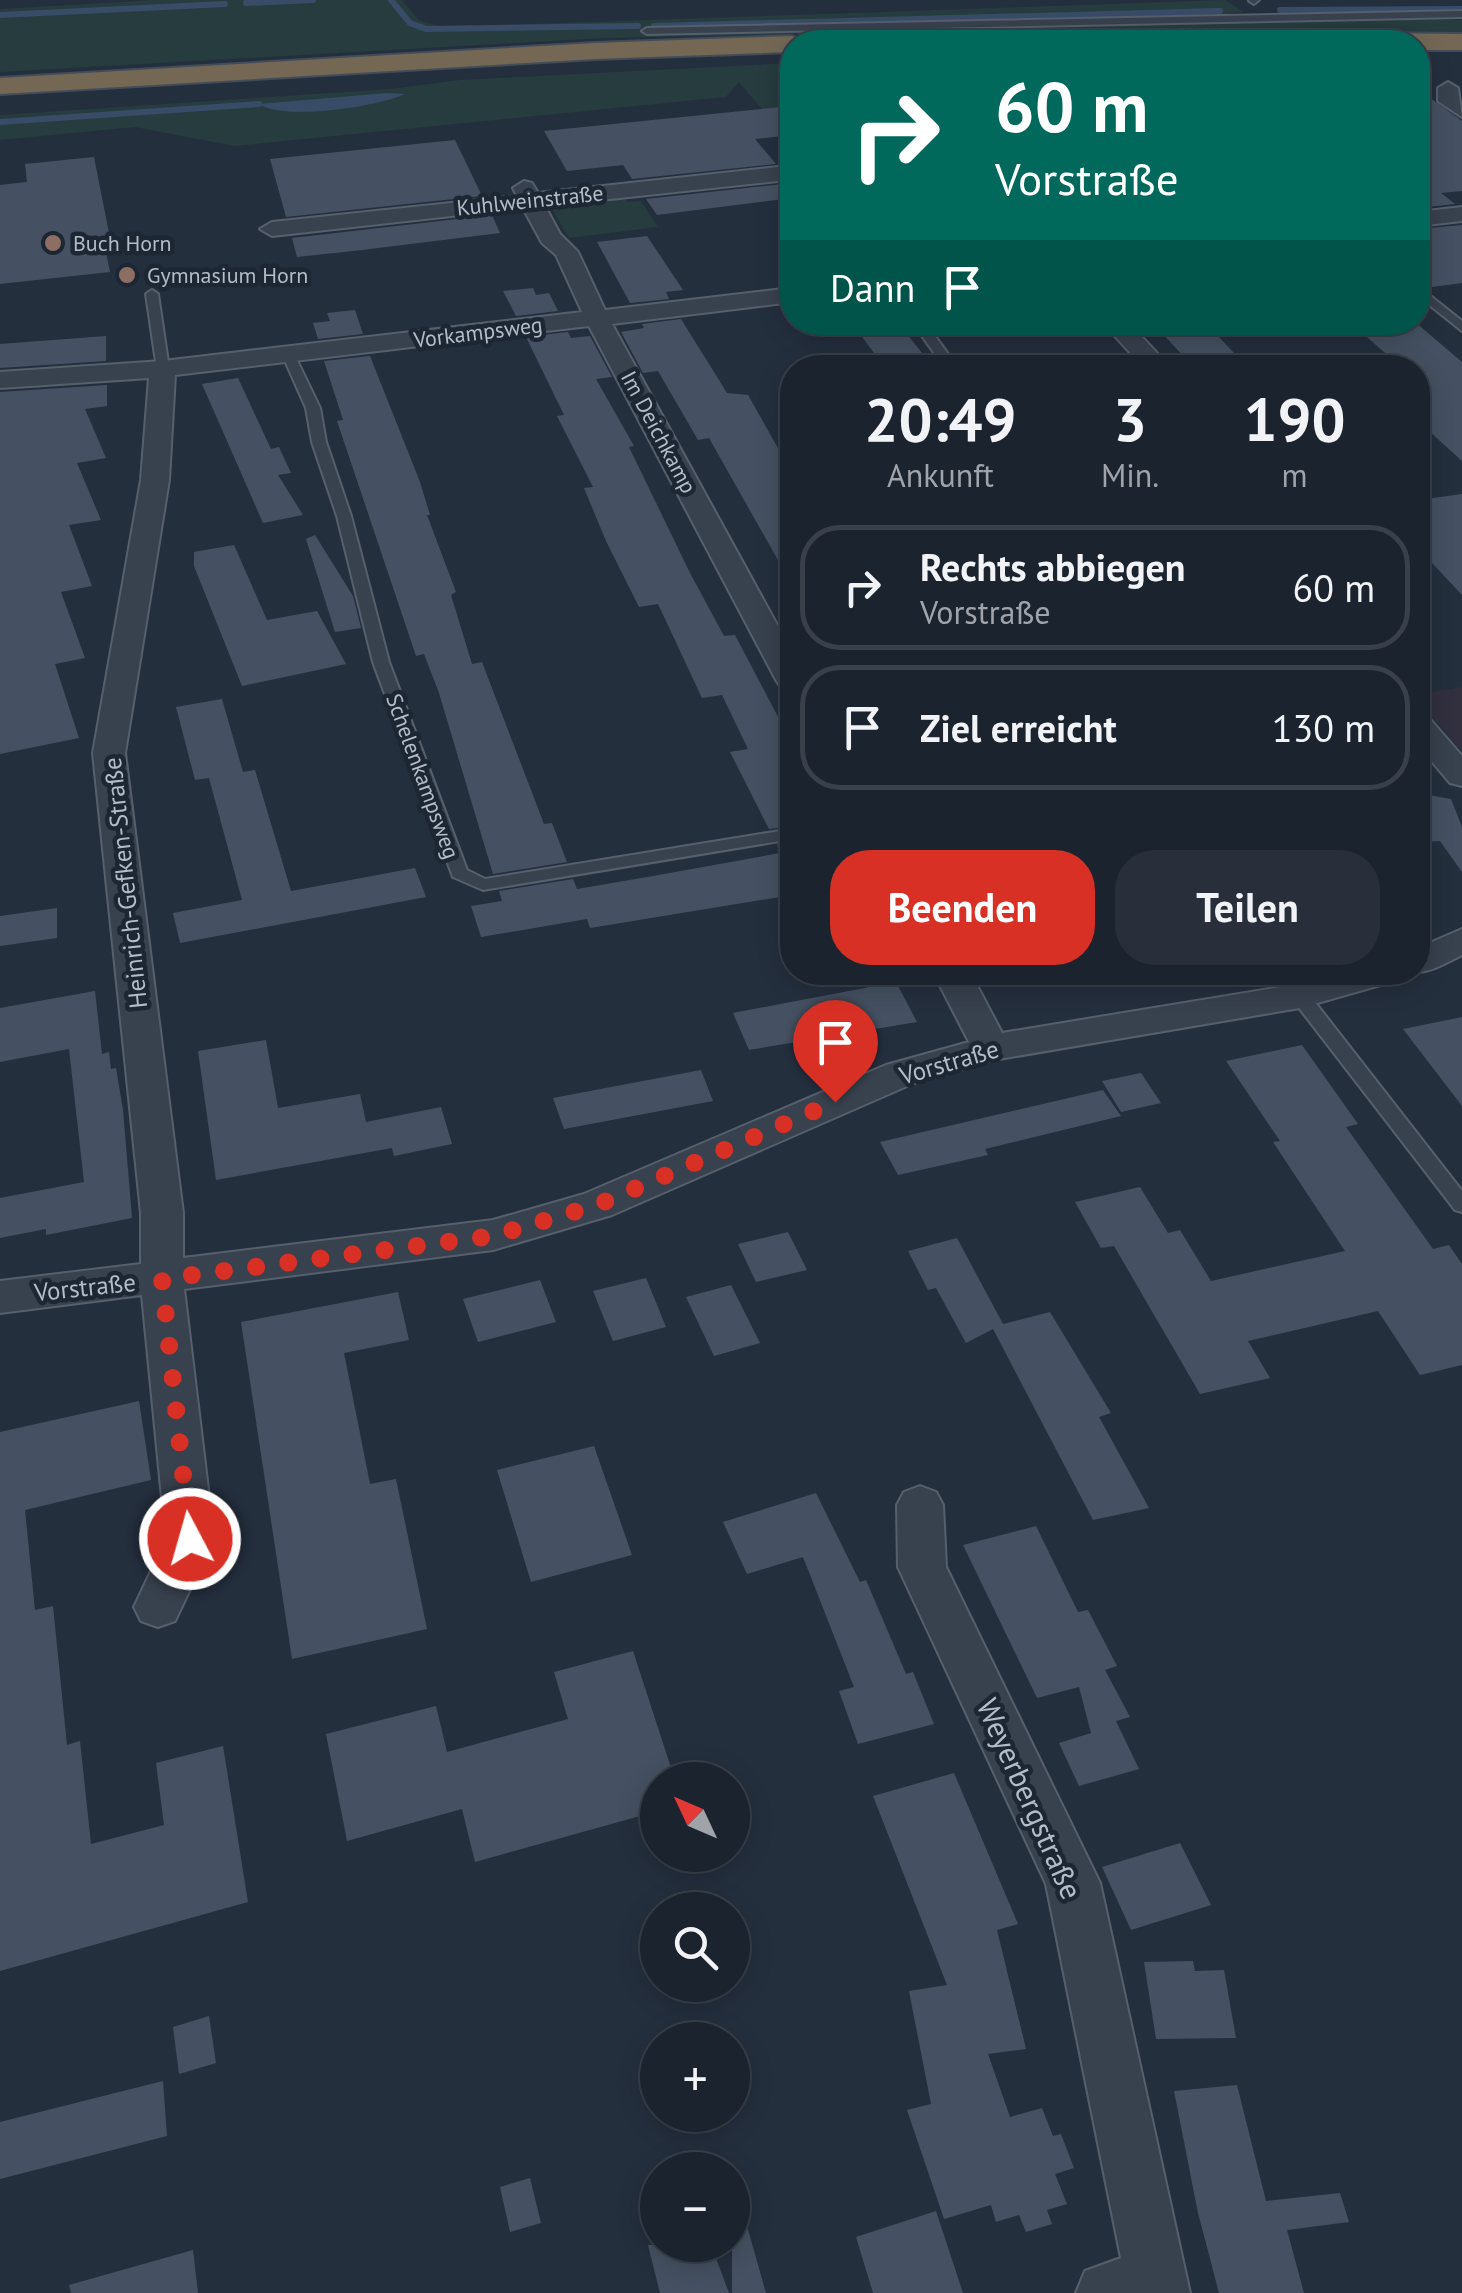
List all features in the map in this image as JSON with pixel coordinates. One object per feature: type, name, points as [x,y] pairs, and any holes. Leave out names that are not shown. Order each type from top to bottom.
[{"type":"highway","points":[[1430,42],[1462,42]]},
{"type":"highway","points":[[0,82],[780,44]]},
{"type":"highway","points":[[1430,52],[1462,53]]},
{"type":"highway","points":[[0,99],[780,57]]},
{"type":"street","points":[[1448,88],[1448,101],[1462,111]]},
{"type":"street","name":"Kuhlweinstraße","points":[[272,228],[780,173]]},
{"type":"street","name":"Im Deichkamp","points":[[529,198],[550,238],[566,252],[597,318],[780,658]]},
{"type":"street","points":[[1430,218],[1462,214]]},
{"type":"street","name":"Vorkampsweg","points":[[0,380],[163,369],[780,296]]},
{"type":"street","points":[[1127,335],[1146,355]]},
{"type":"street","name":"Heinrich-Gefken-Straße","points":[[158,1606],[190,1539],[162,1279],[162,1212],[109,753],[155,480],[163,369]]},
{"type":"street","points":[[1430,740],[1462,776]]},
{"type":"street","points":[[1430,956],[1462,940]]},
{"type":"street","points":[[958,985],[992,1048]]},
{"type":"street","name":"Vorstraße","points":[[0,1296],[493,1236],[597,1205],[900,1074],[992,1048],[1300,996],[1339,985]]},
{"type":"street","name":"Weyerbergstraße","points":[[920,1505],[922,1567],[1073,1883],[1141,2288]]},
{"type":"lane","points":[[1254,0],[1269,15]]},
{"type":"lane","points":[[648,31],[1269,15],[1462,14]]},
{"type":"lane","points":[[362,226],[529,198]]},
{"type":"lane","points":[[152,294],[163,369]]},
{"type":"lane","points":[[1430,300],[1462,327]]},
{"type":"lane","name":"Schelenkampsweg","points":[[288,354],[313,408],[318,442],[344,516],[382,662],[459,873],[483,885],[780,836]]},
{"type":"lane","points":[[1300,996],[1462,1205]]},
{"type":"shaded area","points":[[1462,687],[1462,751],[1430,715],[1430,692]]},
{"type":"green space","points":[[155,0],[402,0],[419,20],[441,27],[1225,0],[1244,12],[1228,13],[1235,20],[1462,20],[1462,33],[780,30],[780,35],[604,38],[0,72],[0,9]]},
{"type":"green space","points":[[780,64],[780,131],[739,82],[726,97],[235,146],[135,127],[0,140],[0,115],[390,89],[460,80]]},
{"type":"green space","points":[[622,193],[628,202],[641,201],[658,227],[569,238],[547,201]]},
{"type":"water","points":[[405,94],[309,112],[271,109],[259,104]]},
{"type":"building","points":[[1430,98],[1462,121],[1462,191],[1441,193],[1455,204],[1430,207]]},
{"type":"building","points":[[780,107],[780,136],[755,139],[776,164],[632,179],[623,165],[567,171],[544,131]]},
{"type":"building","points":[[455,140],[482,196],[286,217],[270,159]]},
{"type":"building","points":[[94,157],[110,238],[103,238],[110,272],[0,284],[0,185],[27,182],[25,164]]},
{"type":"building","points":[[780,184],[780,200],[657,215],[646,199]]},
{"type":"building","points":[[492,215],[500,233],[362,250],[297,257],[292,238]]},
{"type":"building","points":[[1462,225],[1462,283],[1430,285],[1430,228]]},
{"type":"building","points":[[647,236],[683,290],[666,292],[669,299],[630,303],[597,242]]},
{"type":"building","points":[[533,288],[536,295],[549,293],[558,311],[516,316],[503,291]]},
{"type":"building","points":[[355,310],[363,334],[318,339],[313,323],[330,321],[327,313]]},
{"type":"building","points":[[681,319],[727,393],[748,395],[780,452],[780,564],[709,438],[698,440],[658,371],[643,373],[621,332],[644,328],[642,324]]},
{"type":"building","points":[[568,332],[571,338],[590,336],[612,377],[596,379],[634,446],[629,447],[690,573],[724,636],[735,635],[780,721],[780,828],[769,829],[730,752],[748,749],[722,695],[702,698],[658,604],[639,607],[606,541],[584,488],[593,487],[557,416],[564,415],[526,337]]},
{"type":"building","points":[[861,335],[908,335],[924,355],[875,355]]},
{"type":"building","points":[[1164,335],[1217,335],[1236,355],[1182,355]]},
{"type":"building","points":[[1365,335],[1430,335],[1462,362],[1462,461],[1430,432],[1430,355],[1387,355]]},
{"type":"building","points":[[106,336],[106,361],[0,368],[0,344]]},
{"type":"building","points":[[370,356],[420,482],[427,515],[456,592],[451,595],[472,664],[482,662],[544,824],[552,823],[567,862],[493,874],[439,693],[424,654],[416,656],[337,421],[343,420],[324,361]]},
{"type":"building","points":[[238,378],[271,449],[279,447],[291,473],[278,475],[303,515],[263,523],[202,384]]},
{"type":"building","points":[[107,385],[107,406],[85,409],[106,458],[77,463],[101,520],[69,525],[92,586],[61,592],[85,658],[55,664],[79,738],[0,754],[0,392]]},
{"type":"building","points":[[1462,494],[1462,595],[1430,561],[1430,498]]},
{"type":"building","points":[[315,535],[353,596],[361,628],[335,632],[306,539]]},
{"type":"building","points":[[234,545],[267,620],[317,611],[346,664],[242,686],[194,566],[194,552]]},
{"type":"building","points":[[222,699],[243,772],[255,770],[291,891],[415,868],[426,897],[180,943],[173,913],[242,900],[209,778],[195,780],[176,707]]},
{"type":"building","points":[[1430,795],[1451,799],[1462,827],[1462,872],[1440,841],[1430,841]]},
{"type":"building","points":[[780,853],[780,897],[590,928],[587,919],[481,937],[471,906],[502,901],[499,891],[573,879],[577,889]]},
{"type":"building","points":[[57,908],[57,938],[0,946],[0,916]]},
{"type":"building","points":[[898,985],[917,1022],[749,1050],[733,1013]]},
{"type":"building","points":[[95,991],[102,1054],[109,1052],[111,1069],[116,1068],[123,1110],[132,1218],[46,1235],[46,1229],[0,1238],[0,1198],[84,1182],[69,1049],[0,1062],[0,1008]]},
{"type":"building","points":[[1462,1017],[1462,1106],[1403,1029]]},
{"type":"building","points":[[266,1040],[278,1108],[360,1094],[366,1122],[441,1107],[452,1144],[394,1156],[392,1148],[216,1180],[198,1051]]},
{"type":"building","points":[[1302,1045],[1358,1124],[1346,1127],[1433,1249],[1449,1245],[1462,1264],[1462,1365],[1420,1375],[1378,1311],[1248,1341],[1270,1378],[1200,1394],[1114,1246],[1101,1248],[1075,1202],[1140,1187],[1168,1233],[1180,1230],[1211,1281],[1345,1251],[1273,1142],[1280,1141],[1226,1061]]},
{"type":"building","points":[[701,1070],[713,1101],[564,1129],[553,1098]]},
{"type":"building","points":[[1141,1073],[1161,1103],[1121,1112],[1102,1081]]},
{"type":"building","points":[[1103,1090],[1121,1116],[985,1149],[988,1155],[898,1175],[880,1142]]},
{"type":"building","points":[[788,1232],[807,1270],[756,1282],[738,1244]]},
{"type":"building","points":[[957,1238],[1003,1324],[1050,1312],[1111,1413],[1099,1417],[1149,1508],[1093,1520],[993,1329],[966,1343],[936,1288],[928,1290],[908,1251]]},
{"type":"building","points":[[646,1278],[666,1327],[613,1341],[593,1291]]},
{"type":"building","points":[[540,1280],[556,1322],[478,1342],[463,1299]]},
{"type":"building","points":[[731,1285],[760,1343],[714,1356],[686,1297]]},
{"type":"building","points":[[398,1292],[409,1340],[344,1353],[370,1484],[396,1479],[427,1629],[292,1659],[241,1322]]},
{"type":"building","points":[[139,1401],[151,1480],[25,1510],[35,1610],[53,1606],[67,1745],[80,1741],[91,1844],[164,1825],[156,1763],[223,1746],[248,1902],[0,1971],[0,1432]]},
{"type":"building","points":[[594,1446],[632,1555],[531,1582],[497,1470]]},
{"type":"building","points":[[816,1493],[860,1582],[866,1580],[906,1674],[913,1672],[934,1724],[858,1744],[839,1691],[854,1687],[803,1557],[747,1574],[723,1522]]},
{"type":"building","points":[[1036,1526],[1078,1612],[1088,1610],[1117,1666],[1105,1670],[1130,1717],[1116,1721],[1139,1769],[1079,1786],[1059,1743],[1091,1733],[1079,1687],[1037,1698],[963,1545]]},
{"type":"building","points":[[633,1651],[669,1762],[640,1762],[640,1816],[475,1862],[462,1809],[347,1841],[326,1734],[436,1706],[447,1752],[568,1719],[554,1672]]},
{"type":"building","points":[[954,1773],[1018,1924],[997,1930],[1026,2049],[988,2054],[1010,2117],[1042,2108],[1053,2136],[1061,2134],[1074,2168],[1055,2174],[1067,2204],[1047,2210],[1052,2224],[1026,2232],[1019,2215],[996,2222],[991,2205],[944,2219],[907,2110],[931,2104],[909,1991],[947,1985],[873,1796]]},
{"type":"building","points":[[1180,1843],[1211,1905],[1131,1930],[1102,1867]]},
{"type":"building","points":[[1193,1961],[1195,1971],[1224,1970],[1236,2038],[1156,2039],[1144,1962]]},
{"type":"building","points":[[209,2016],[216,2063],[179,2074],[173,2027]]},
{"type":"building","points":[[163,2081],[167,2136],[0,2179],[0,2122]]},
{"type":"building","points":[[1237,2085],[1266,2201],[1340,2193],[1349,2222],[1287,2230],[1304,2293],[1219,2293],[1198,2213],[1174,2091]]},
{"type":"building","points":[[530,2178],[541,2223],[510,2232],[500,2187]]},
{"type":"building","points":[[936,2211],[963,2293],[873,2293],[856,2237]]},
{"type":"building","points":[[750,2237],[766,2293],[732,2293],[732,2262],[750,2262]]},
{"type":"building","points":[[193,2250],[198,2293],[71,2293],[69,2285]]},
{"type":"building","points":[[652,2262],[717,2262],[729,2293],[660,2293]]},
{"type":"waterway","points":[[246,3],[313,0]]},
{"type":"waterway","points":[[391,0],[410,23],[426,29],[638,26]]},
{"type":"waterway","points":[[0,15],[225,4]]},
{"type":"waterway","points":[[1280,10],[1462,9]]},
{"type":"waterway","points":[[654,26],[1220,11]]},
{"type":"waterway","points":[[0,122],[259,104]]},
{"type":"place","name":"Buch Horn","points":[[53,243]]},
{"type":"place","name":"Gymnasium Horn","points":[[127,275]]},
{"type":"route","points":[[190,1539],[162,1279],[493,1236],[597,1205],[835,1102]]}]
